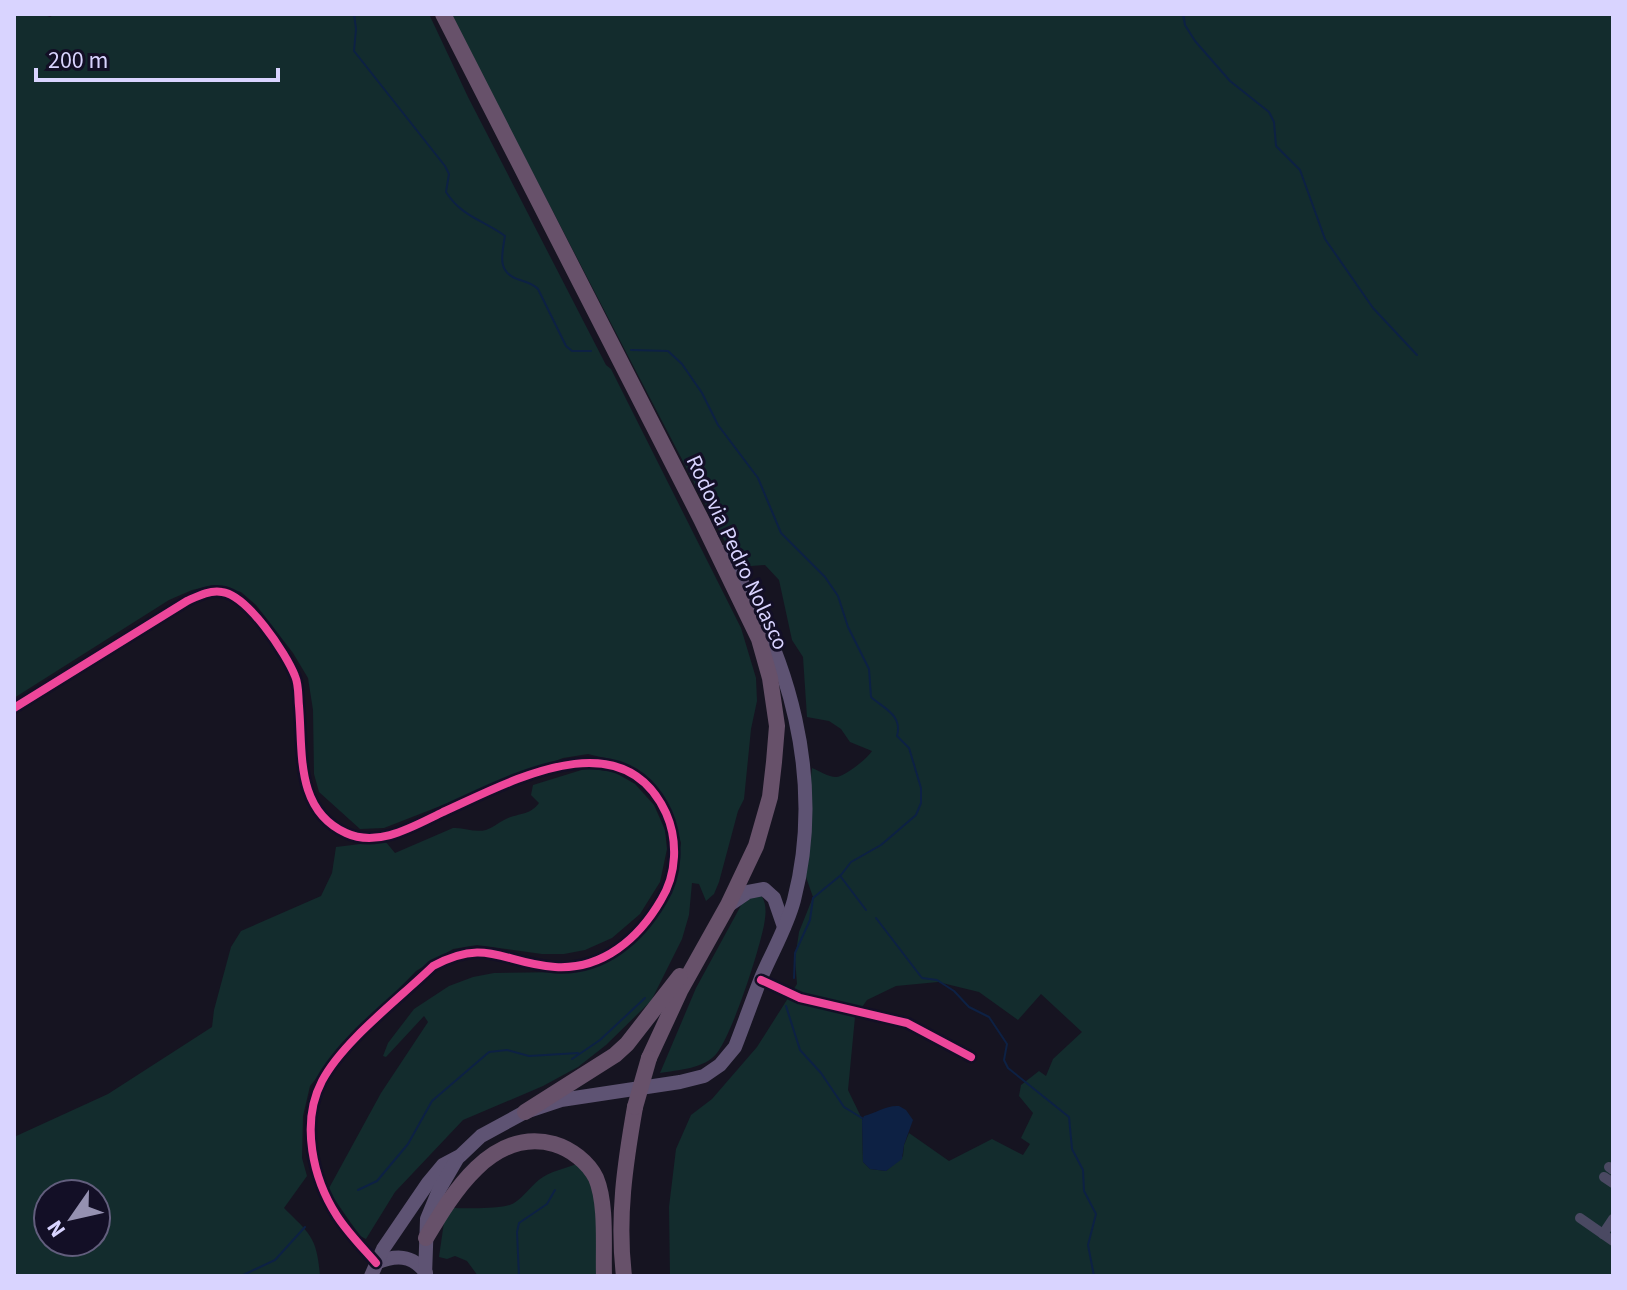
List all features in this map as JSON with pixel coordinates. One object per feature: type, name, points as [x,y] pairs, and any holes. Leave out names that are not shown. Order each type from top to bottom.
[{"type":"highway","name":"Rodovia Pedro Nolasco","points":[[443,14],[759,639],[770,678],[777,726],[766,809],[756,846],[649,1058],[635,1107],[624,1171],[621,1219],[624,1276]]},
{"type":"highway","points":[[525,1112],[615,1055],[627,1044],[701,950]]},
{"type":"highway","points":[[426,1238],[446,1202],[479,1167],[514,1144],[541,1141],[558,1145],[580,1158],[596,1180],[601,1196],[604,1276]]},
{"type":"main road","points":[[374,1270],[383,1249],[428,1183],[443,1165],[460,1156],[481,1136],[525,1112],[561,1100],[680,1082],[711,1073],[735,1047],[793,902],[804,843],[805,796],[798,722],[786,681],[748,589],[701,519]]},
{"type":"main road","points":[[728,905],[748,892],[764,889],[774,898],[784,927]]},
{"type":"main road","points":[[425,1274],[427,1219],[460,1156]]},
{"type":"main road","points":[[374,1270],[400,1257],[415,1262],[425,1274]]},
{"type":"street","points":[[14,708],[187,601],[221,592],[236,596],[247,606],[273,639],[296,677],[307,795],[334,827],[349,835],[367,839],[396,833],[520,780],[572,763],[618,766],[640,777],[655,793],[670,822],[674,867],[664,895],[646,925],[633,939],[606,956],[573,966],[549,966],[482,951],[446,960],[433,966],[353,1041],[321,1082],[312,1122],[316,1171],[338,1219],[363,1248],[374,1270]]},
{"type":"street","points":[[761,980],[800,998],[918,1027],[971,1057]]},
{"type":"street","points":[[918,1027],[933,1028]]},
{"type":"street","points":[[1580,1218],[1613,1241]]},
{"type":"street","points":[[1603,1234],[1613,1219]]},
{"type":"street","points":[[363,1248],[383,1249]]},
{"type":"green space","points":[[14,14],[50,17],[55,14],[429,14],[468,97],[606,365],[611,369],[741,628],[756,678],[757,701],[744,799],[719,882],[714,894],[706,901],[699,884],[692,883],[689,915],[682,939],[651,1001],[606,1045],[578,1067],[543,1086],[463,1120],[395,1192],[366,1239],[360,1236],[328,1190],[381,1093],[428,1022],[424,1016],[386,1057],[383,1056],[388,1043],[414,1009],[449,986],[473,977],[494,973],[569,972],[629,943],[675,875],[681,843],[671,810],[650,781],[621,762],[588,754],[563,758],[384,828],[360,829],[319,792],[314,774],[313,710],[308,678],[256,605],[241,592],[214,585],[169,600],[14,698]]},
{"type":"green space","points":[[450,14],[1613,14],[1613,1276],[670,1276],[669,1207],[676,1149],[691,1115],[712,1099],[757,1047],[797,984],[795,959],[799,932],[813,897],[801,863],[812,768],[830,776],[840,776],[872,751],[850,742],[841,729],[829,721],[807,717],[803,657],[792,640],[779,580],[765,565],[738,567]],"holes":[[[938,982],[979,992],[1018,1020],[1041,994],[1082,1032],[1053,1059],[1046,1076],[1039,1071],[1021,1085],[1019,1096],[1033,1113],[1021,1138],[1030,1144],[1023,1155],[992,1139],[949,1161],[909,1133],[903,1156],[886,1171],[870,1169],[863,1162],[862,1119],[848,1090],[855,1017],[867,1000],[896,986]]]},
{"type":"green space","points":[[588,768],[614,772],[635,784],[654,805],[665,830],[667,849],[660,882],[640,914],[612,938],[585,950],[542,954],[477,945],[453,949],[416,971],[343,1046],[310,1086],[303,1116],[302,1158],[307,1176],[284,1208],[311,1237],[320,1276],[14,1276],[14,1137],[108,1094],[212,1027],[231,947],[241,931],[321,896],[332,873],[336,847],[385,841],[395,853],[453,828],[486,830],[535,807],[539,803],[531,795],[533,785]]},
{"type":"green space","points":[[761,895],[766,909],[761,937],[745,991],[723,1043],[717,1053],[705,1062],[660,1073],[696,988],[745,898]]},
{"type":"green space","points":[[584,1160],[600,1198],[601,1276],[478,1276],[467,1261],[455,1256],[447,1259],[439,1257],[444,1222],[451,1208],[509,1205],[543,1177]]},
{"type":"water","points":[[899,1106],[913,1120],[902,1159],[886,1171],[870,1169],[863,1162],[862,1120],[864,1116]]},
{"type":"waterway","points":[[354,14],[354,51],[445,166],[449,174],[446,192],[466,213],[505,236],[504,268],[512,277],[538,289],[566,346],[572,351],[591,351]]},
{"type":"waterway","points":[[1183,14],[1185,25],[1195,41],[1230,81],[1269,112],[1274,122],[1276,146],[1300,170],[1325,239],[1373,308],[1417,355]]},
{"type":"waterway","points":[[631,350],[668,351],[682,364],[702,393],[718,425],[758,478],[781,533],[825,577],[838,596],[848,627],[869,669],[871,697],[895,717],[897,736],[909,748],[921,788],[921,803],[916,815],[881,845],[851,862],[841,875],[813,898],[810,920],[795,953],[794,978]]},
{"type":"waterway","points":[[841,877],[866,910]]},
{"type":"waterway","points":[[876,918],[922,978],[937,980],[954,991],[969,1007],[989,1017],[1007,1044],[1004,1060],[1008,1068],[1069,1117],[1072,1149],[1083,1170],[1084,1191],[1096,1214],[1088,1245],[1094,1276]]},
{"type":"waterway","points":[[572,1059],[600,1040],[645,998]]},
{"type":"waterway","points":[[786,1006],[800,1050],[821,1073],[844,1107],[862,1118]]},
{"type":"waterway","points":[[358,1190],[377,1181],[408,1144],[432,1101],[489,1052],[507,1050],[529,1056],[578,1053]]},
{"type":"waterway","points":[[519,1276],[519,1223],[547,1204],[555,1190]]},
{"type":"waterway","points":[[241,1276],[275,1260],[305,1227]]},
{"type":"cycle path","points":[[14,708],[187,601],[208,593],[222,592],[243,603],[254,614],[275,640],[290,666],[298,687],[302,760],[310,795],[330,823],[346,833],[358,837],[383,837],[531,774],[594,763],[622,769],[647,784],[666,813],[674,846],[670,879],[652,914],[618,949],[589,963],[572,967],[537,965],[481,953],[452,958],[433,966],[357,1036],[331,1066],[315,1097],[312,1115],[312,1150],[316,1168],[337,1216],[376,1263]]},
{"type":"cycle path","points":[[761,980],[800,998],[907,1023],[971,1057]]}]
